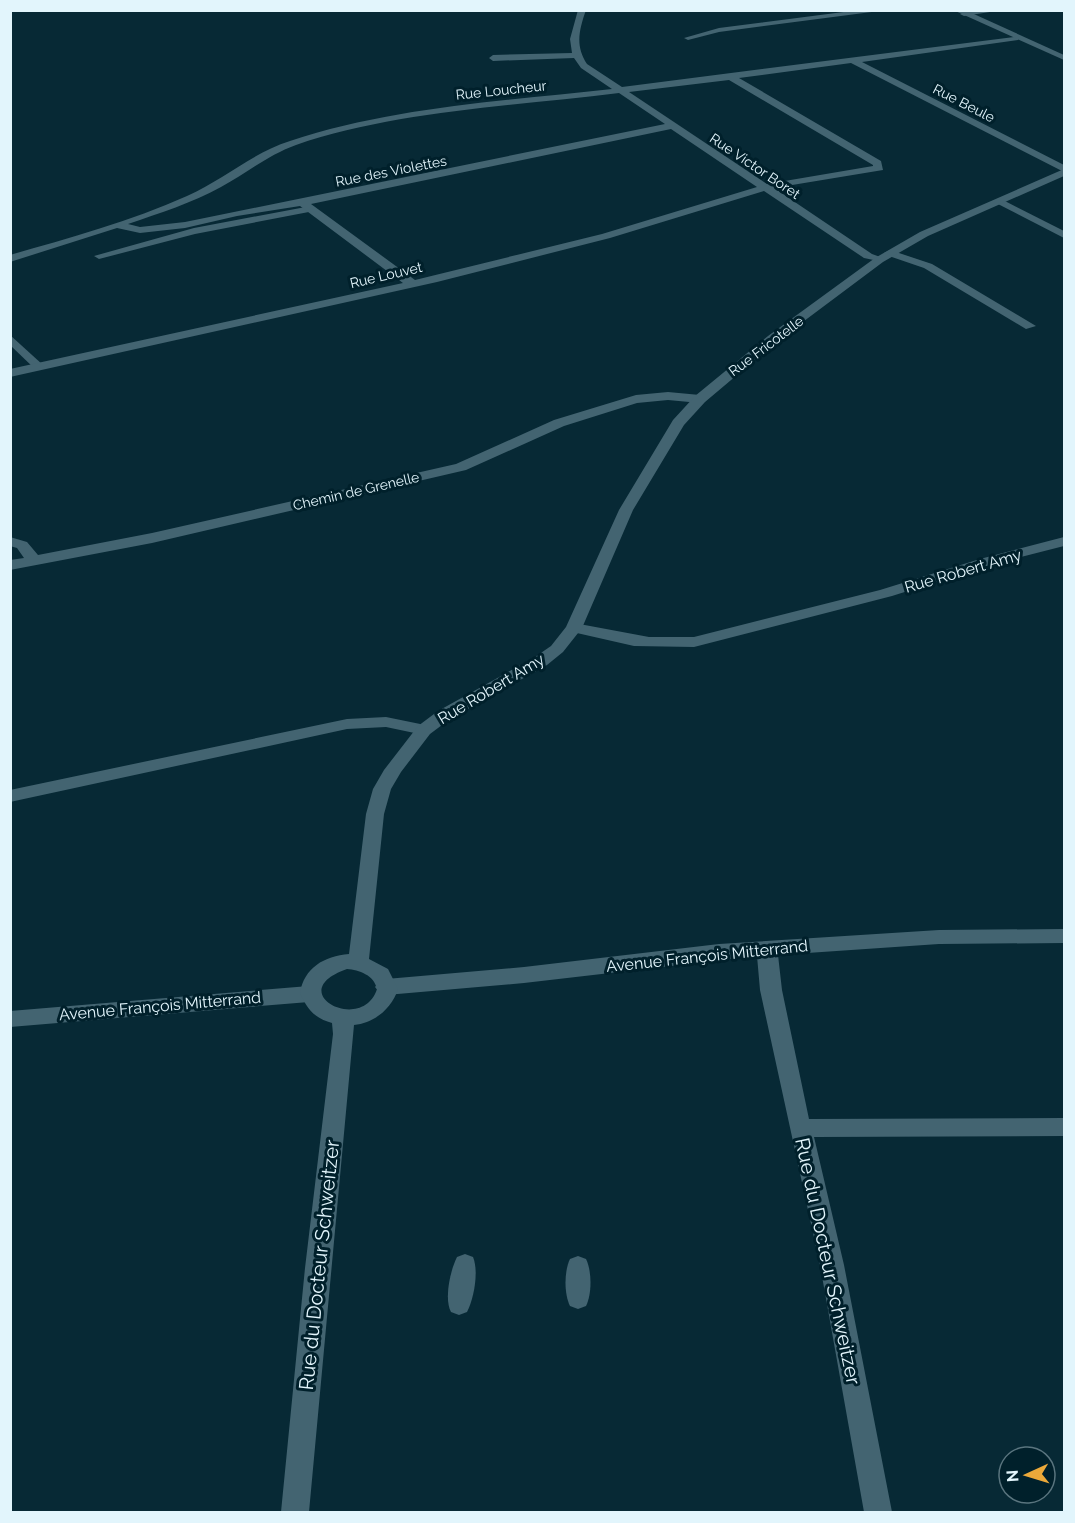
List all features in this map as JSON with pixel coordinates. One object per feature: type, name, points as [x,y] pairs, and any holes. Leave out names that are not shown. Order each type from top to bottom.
[{"type":"street","points":[[493,58],[575,55],[573,40],[582,10]]},
{"type":"street","points":[[688,38],[719,30],[883,10]]},
{"type":"street","points":[[960,12],[1065,58]]},
{"type":"street","name":"Rue Loucheur","points":[[10,259],[44,250],[189,199],[219,184],[256,159],[293,143],[391,118],[730,77],[1018,38]]},
{"type":"street","name":"Rue Victor Boret","points":[[575,55],[584,66],[619,91],[868,256],[884,256],[928,266],[1030,326]]},
{"type":"street","name":"Rue Beule","points":[[852,60],[1065,170]]},
{"type":"street","name":"Rue Louvet","points":[[10,373],[412,285],[606,236],[764,187],[879,168],[877,163],[730,77]]},
{"type":"street","name":"Rue des Violettes","points":[[116,225],[140,230],[160,229],[306,206],[671,126]]},
{"type":"street","name":"Rue Fricotelle","points":[[574,628],[626,510],[647,470],[678,423],[700,399],[772,339],[884,256],[924,234],[1065,170]]},
{"type":"street","points":[[306,206],[412,285]]},
{"type":"street","name":"Chemin de Grenelle","points":[[10,565],[152,538],[460,467],[559,423],[636,399],[668,396],[700,399]]},
{"type":"street","points":[[10,541],[22,545],[34,560]]},
{"type":"street","name":"Rue Robert Amy","points":[[10,796],[347,724],[386,722],[424,730],[444,715],[541,662],[557,649],[574,628],[639,642],[668,645],[694,642],[886,593],[985,562],[1065,542]]},
{"type":"street","points":[[358,961],[375,814],[382,789],[393,770],[424,730]]},
{"type":"street","name":"Avenue François Mitterrand","points":[[386,987],[524,975],[719,951],[939,938],[1065,936]]},
{"type":"street","points":[[767,948],[771,990],[800,1128]]},
{"type":"street","points":[[358,961],[379,970],[386,987],[377,1006],[355,1017],[342,1018],[319,1010],[309,994],[315,976],[334,963],[358,961]]},
{"type":"street","name":"Avenue François Mitterrand","points":[[10,1019],[309,994]]},
{"type":"street","name":"Rue du Docteur Schweitzer","points":[[295,1512],[317,1268],[344,1034],[342,1018]]},
{"type":"street","name":"Rue du Docteur Schweitzer","points":[[878,1512],[832,1265],[800,1128],[1065,1126]]},
{"type":"lane","points":[[960,12],[986,12]]},
{"type":"lane","points":[[999,201],[1065,235]]},
{"type":"lane","points":[[99,256],[306,206]]},
{"type":"lane","points":[[10,338],[39,367]]},
{"type":"lane","points":[[459,1305],[465,1264]]},
{"type":"lane","points":[[578,1266],[578,1299]]}]
